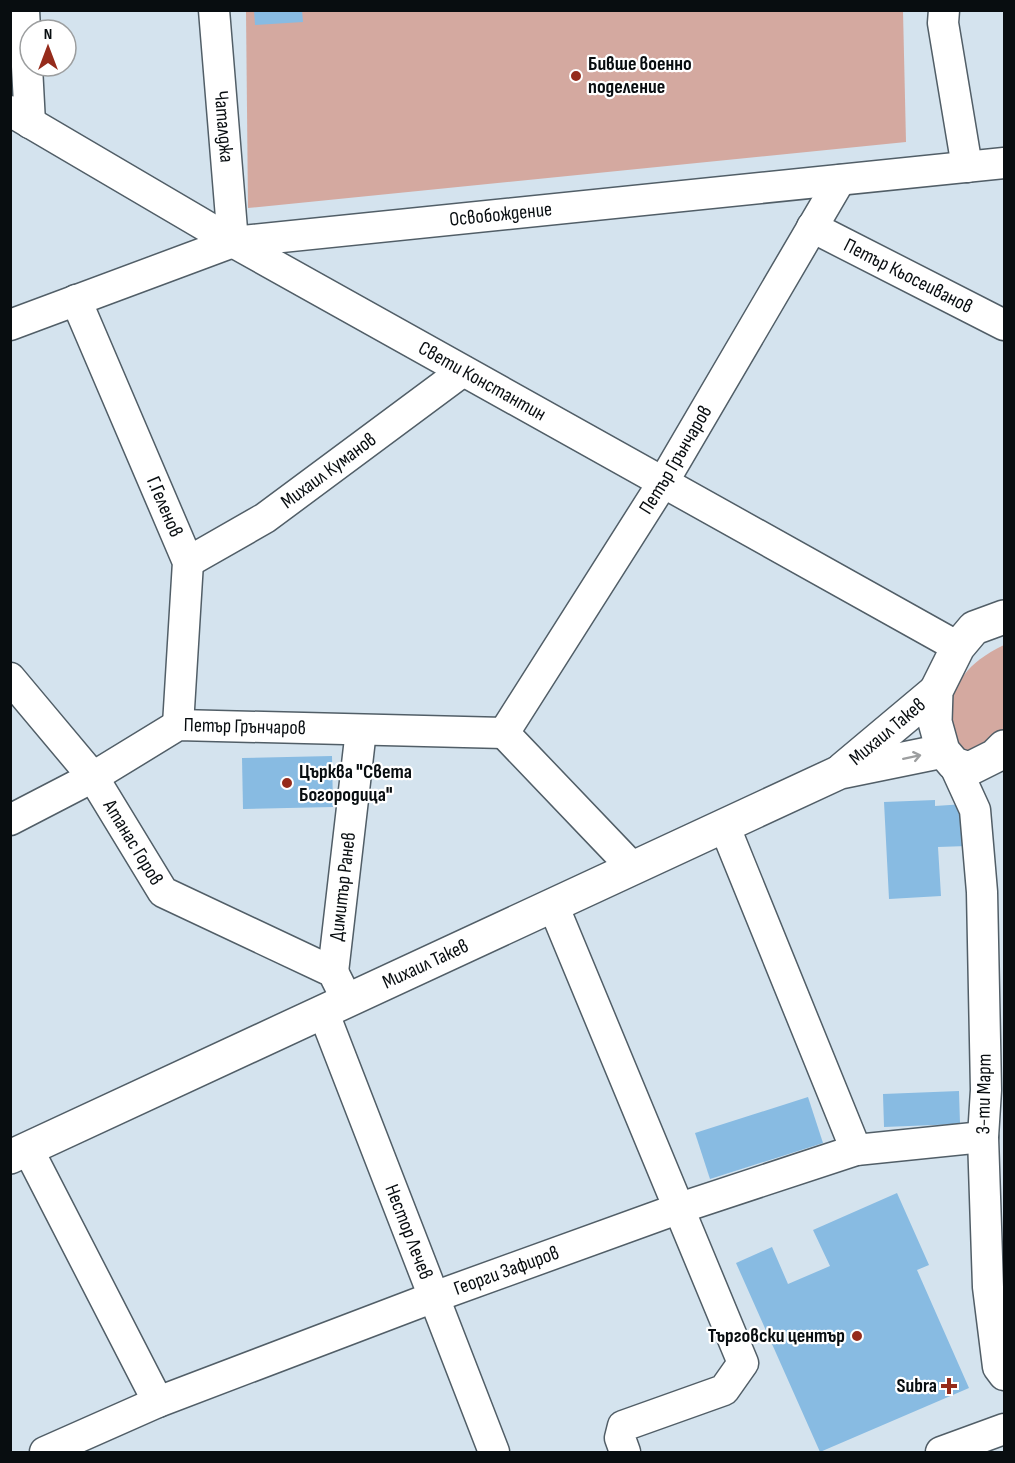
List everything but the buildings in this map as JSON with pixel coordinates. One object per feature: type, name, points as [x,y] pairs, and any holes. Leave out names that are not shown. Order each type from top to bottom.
[{"type":"main road","points":[[948,758],[934,722],[936,691],[958,647],[974,628],[1001,613]]},
{"type":"main road","name":"Михаил Такев","points":[[22,1158],[334,994],[553,905],[840,772],[936,691]]},
{"type":"main road","name":"Михаил Такев","points":[[840,772],[948,758],[969,769],[1000,752]]},
{"type":"street","points":[[20,117],[24,10]]},
{"type":"street","name":"Чаталджа","points":[[214,10],[233,242]]},
{"type":"street","points":[[944,10],[943,23],[967,166]]},
{"type":"street","name":"Свети Константин","points":[[20,117],[233,242],[662,484],[958,647]]},
{"type":"street","name":"Освобождение","points":[[10,325],[233,242],[1005,163]]},
{"type":"street","name":"Петър Грънчаров","points":[[10,820],[93,777],[178,725],[504,734],[662,484],[840,180]]},
{"type":"street","name":"Петър Кьосеиванов","points":[[812,227],[1005,325]]},
{"type":"street","name":"Г.Геленов","points":[[76,300],[188,562],[178,725]]},
{"type":"street","name":"Михаил Куманов","points":[[188,562],[265,518],[463,371]]},
{"type":"street","name":"Атанас Горов","points":[[10,678],[93,777],[163,892],[334,994]]},
{"type":"street","name":"Димитър Ранев","points":[[334,994],[361,730]]},
{"type":"street","points":[[504,734],[632,867]]},
{"type":"street","points":[[975,810],[1000,752]]},
{"type":"street","points":[[948,758],[975,810]]},
{"type":"street","name":"3-ти Март","points":[[975,810],[995,1090],[984,1137],[988,1287],[999,1367],[1005,1375]]},
{"type":"street","points":[[724,825],[856,1150]]},
{"type":"street","points":[[553,905],[743,1363],[724,1390],[623,1426],[620,1438],[625,1452]]},
{"type":"street","name":"Нестор Лечев","points":[[334,994],[434,1297],[494,1452]]},
{"type":"street","name":"Георги Зафиров","points":[[45,1452],[158,1402],[434,1297],[681,1209],[856,1150],[984,1137]]},
{"type":"street","points":[[22,1158],[158,1402]]},
{"type":"street","points":[[941,1452],[989,1440]]},
{"type":"shaded area","name":"Бивше военно поделение","points":[[246,11],[903,11],[906,142],[248,208]]},
{"type":"shaded area","points":[[1004,645],[1004,730],[993,743],[963,757],[942,720],[964,675],[980,659]]},
{"type":"place","name":"Бивше военно поделение","points":[[576,76]]},
{"type":"place","name":"Църква \"Света Богородица\"","points":[[287,783]]},
{"type":"place","name":"Търговски център","points":[[857,1336]]},
{"type":"place","name":"Subra","points":[[949,1386]]}]
